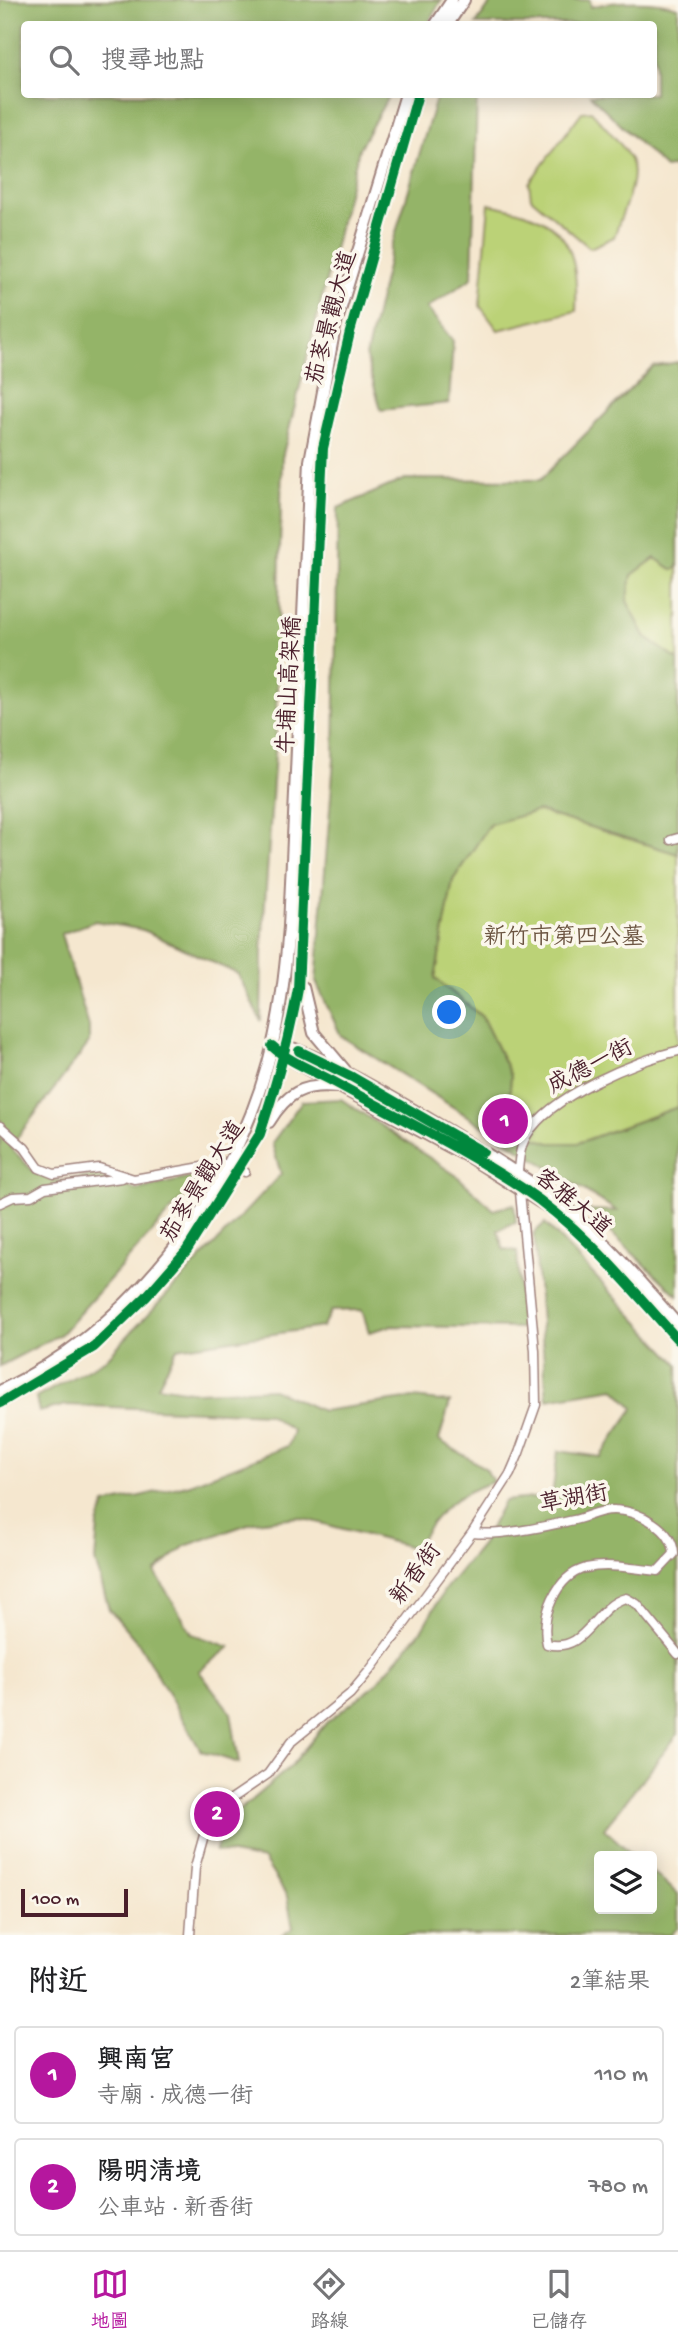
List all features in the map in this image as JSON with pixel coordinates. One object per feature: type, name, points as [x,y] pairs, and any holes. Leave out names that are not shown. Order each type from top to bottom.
[{"type":"street","points":[[438,21],[452,0]]},
{"type":"street","points":[[451,21],[464,0]]},
{"type":"street","name":"茄苳景觀大道","points":[[306,558],[310,461],[335,327],[406,98]]},
{"type":"street","name":"茄苳景觀大道","points":[[318,558],[323,448],[329,413],[417,98]]},
{"type":"street","name":"牛埔山高架橋","points":[[300,814],[306,558]]},
{"type":"street","name":"牛埔山高架橋","points":[[300,814],[318,558]]},
{"type":"street","name":"茄苳景觀大道","points":[[0,1403],[94,1347],[146,1297],[181,1259],[260,1135],[286,1051],[300,959],[300,814]]},
{"type":"street","name":"茄苳景觀大道","points":[[0,1391],[84,1339],[139,1290],[238,1168],[272,1046],[281,1003],[300,814]]},
{"type":"street","points":[[300,959],[303,996],[314,1033],[352,1077]]},
{"type":"street","name":"客雅大道","points":[[272,1046],[352,1077],[518,1171],[566,1207],[605,1243],[678,1325]]},
{"type":"street","name":"客雅大道","points":[[286,1051],[344,1087],[521,1187],[560,1215],[607,1261],[678,1340]]},
{"type":"street","name":"成德一街","points":[[518,1171],[521,1147],[527,1134],[561,1102],[628,1069],[678,1051]]},
{"type":"street","points":[[260,1135],[281,1103],[296,1091],[317,1085],[344,1087]]},
{"type":"street","points":[[0,1126],[45,1171],[54,1174],[99,1168],[134,1180]]},
{"type":"street","points":[[0,1203],[13,1197],[32,1196],[45,1188],[60,1185],[238,1168]]},
{"type":"street","name":"新香街","points":[[190,1935],[195,1867],[208,1821],[221,1806],[268,1774],[291,1742],[350,1694],[472,1532],[510,1474],[536,1405],[535,1351],[518,1171]]},
{"type":"street","name":"草湖街","points":[[472,1532],[487,1534],[613,1510],[625,1511],[667,1532],[674,1543],[674,1555],[657,1571],[599,1566],[583,1569],[567,1581],[551,1600],[544,1632],[547,1644],[560,1647],[576,1642],[612,1601],[626,1598],[636,1604],[678,1654]]},
{"type":"green space","points":[[0,0],[441,0],[430,21],[21,21],[21,98],[387,98],[359,149],[282,458],[276,737],[262,948],[261,1021],[238,974],[143,930],[95,921],[61,934],[89,1027],[89,1043],[10,1147],[35,1173],[61,1181],[97,1175],[136,1190],[203,1175],[61,1334],[0,1366]]},
{"type":"green space","points":[[493,0],[590,0],[591,7],[611,3],[646,2],[678,7],[678,166],[665,168],[593,98],[657,98],[657,21],[478,21]]},
{"type":"green space","points":[[436,98],[477,98],[472,278],[427,308],[453,341],[449,403],[381,410],[366,357],[391,249]]},
{"type":"green space","points":[[591,111],[629,157],[632,180],[614,237],[590,248],[531,198],[529,183],[582,112]]},
{"type":"green space","points":[[489,204],[533,216],[549,224],[561,235],[569,248],[574,265],[576,311],[498,330],[480,306]]},
{"type":"green space","points":[[678,362],[678,567],[673,570],[655,558],[632,575],[627,601],[646,638],[678,660],[678,854],[538,811],[490,824],[453,880],[435,978],[482,1017],[511,1076],[507,1129],[550,1143],[578,1143],[678,1107],[678,1296],[587,1210],[617,1211],[341,1036],[316,982],[334,759],[338,508],[405,479],[540,480],[652,367]]},
{"type":"green space","points":[[655,558],[673,570],[678,567],[678,660],[646,638],[627,602],[632,575]]},
{"type":"green space","name":"新竹市第四公墓","points":[[537,811],[678,854],[678,1107],[578,1143],[550,1143],[506,1129],[511,1076],[482,1017],[435,978],[453,880],[490,824]]},
{"type":"green space","points":[[341,1099],[457,1176],[494,1210],[514,1204],[516,1222],[498,1230],[503,1249],[517,1251],[522,1328],[391,1326],[369,1332],[362,1310],[331,1311],[322,1327],[177,1348],[158,1386],[197,1392],[273,1389],[322,1411],[413,1398],[450,1402],[439,1440],[486,1469],[493,1482],[467,1492],[447,1506],[415,1548],[298,1517],[254,1522],[185,1546],[155,1572],[192,1634],[230,1647],[199,1671],[231,1713],[239,1763],[201,1751],[140,1645],[109,1609],[95,1561],[98,1525],[105,1504],[187,1485],[288,1446],[293,1431],[268,1414],[66,1405],[39,1412],[36,1398],[106,1359],[281,1174],[272,1143],[302,1101]]},
{"type":"green space","points":[[545,1223],[678,1364],[678,1734],[604,1829],[628,1851],[594,1851],[594,1914],[657,1914],[657,1875],[678,1894],[678,1927],[671,1935],[282,1935],[293,1928],[287,1896],[264,1860],[215,1851],[229,1819],[290,1767],[326,1723],[376,1684],[421,1631],[445,1589],[482,1544],[504,1501],[552,1496],[558,1451],[600,1457],[634,1408],[614,1388],[547,1399],[534,1233]]},
{"type":"cycle path","points":[[0,1403],[94,1347],[146,1297],[187,1250],[260,1134],[266,1116],[298,989],[323,448],[350,332],[417,98]]},
{"type":"cycle path","points":[[272,1046],[295,1062],[407,1121],[522,1188],[585,1239],[678,1340]]},
{"type":"cycle path","points":[[299,1051],[352,1077],[483,1152]]},
{"type":"place","name":"興南宮","points":[[505,1121]]},
{"type":"place","name":"陽明清境","points":[[217,1814]]}]
